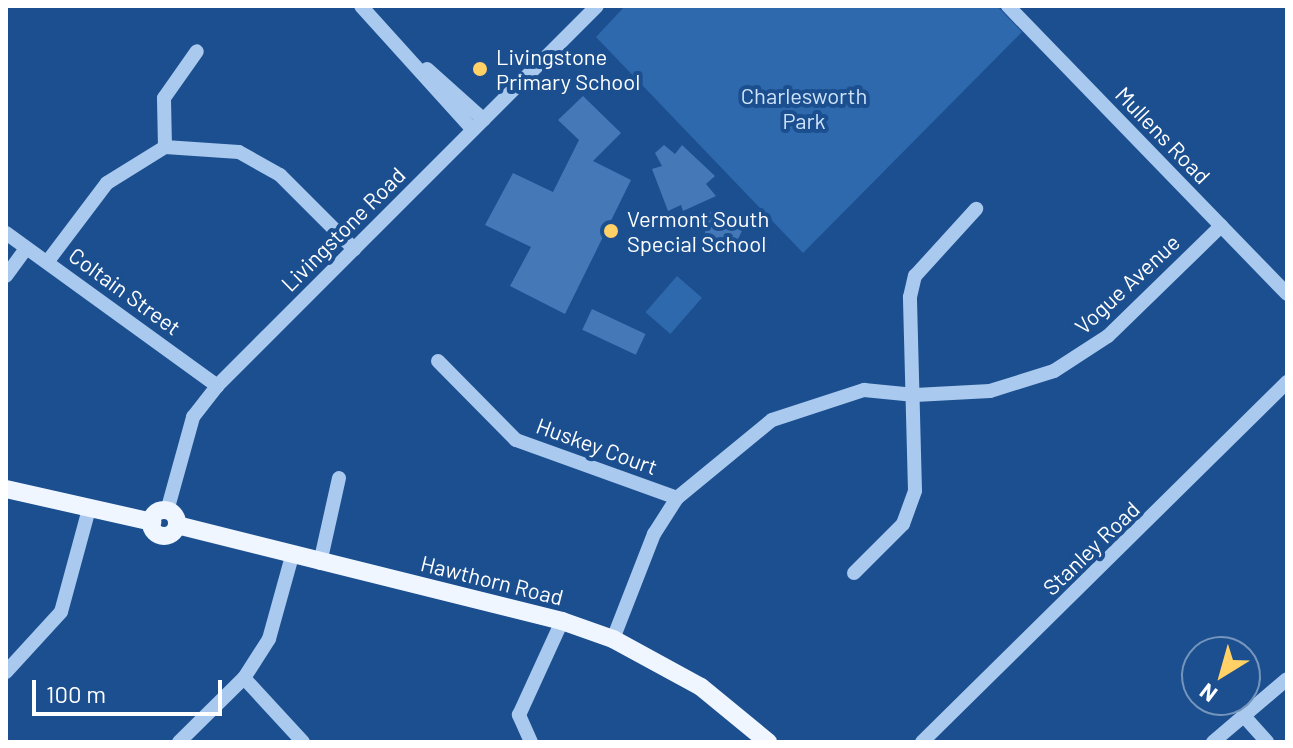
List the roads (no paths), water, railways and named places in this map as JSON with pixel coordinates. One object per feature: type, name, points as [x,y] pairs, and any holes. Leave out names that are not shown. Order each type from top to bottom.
[{"type":"main road","name":"Hawthorn Road","points":[[6,489],[89,509],[165,520],[292,556],[562,621],[613,639],[701,687],[768,742]]},
{"type":"street","points":[[361,6],[479,125]]},
{"type":"street","name":"Livingstone Road","points":[[165,520],[193,417],[217,386],[597,6]]},
{"type":"street","name":"Mullens Road","points":[[1008,6],[1287,294]]},
{"type":"street","points":[[165,147],[164,98],[197,51]]},
{"type":"street","points":[[48,261],[107,183],[165,147],[239,152],[280,175],[354,249]]},
{"type":"street","points":[[854,573],[903,524],[915,491],[915,395],[910,297],[915,276],[976,209]]},
{"type":"street","name":"Vogue Avenue","points":[[613,639],[654,534],[677,498],[772,420],[864,390],[915,395],[990,391],[1054,371],[1108,336],[1221,226]]},
{"type":"street","name":"Coltain Street","points":[[6,233],[217,386]]},
{"type":"street","points":[[6,276],[26,248]]},
{"type":"street","name":"Huskey Court","points":[[438,361],[516,440],[677,498]]},
{"type":"street","name":"Stanley Road","points":[[922,742],[1287,382]]},
{"type":"street","points":[[320,563],[339,478]]},
{"type":"street","points":[[6,672],[61,612],[89,509]]},
{"type":"street","points":[[179,742],[244,678],[269,639],[292,556]]},
{"type":"street","points":[[531,742],[519,715],[562,621]]},
{"type":"street","points":[[244,678],[303,742]]},
{"type":"street","points":[[1261,700],[1287,679]]},
{"type":"street","points":[[1213,742],[1242,716]]},
{"type":"street","points":[[1244,716],[1267,742]]},
{"type":"place","name":"Livingstone Primary School","points":[[480,69]]},
{"type":"place","name":"Vermont South Special School","points":[[611,231]]},
{"type":"park label","name":"Charlesworth Park","points":[[804,108]]}]
